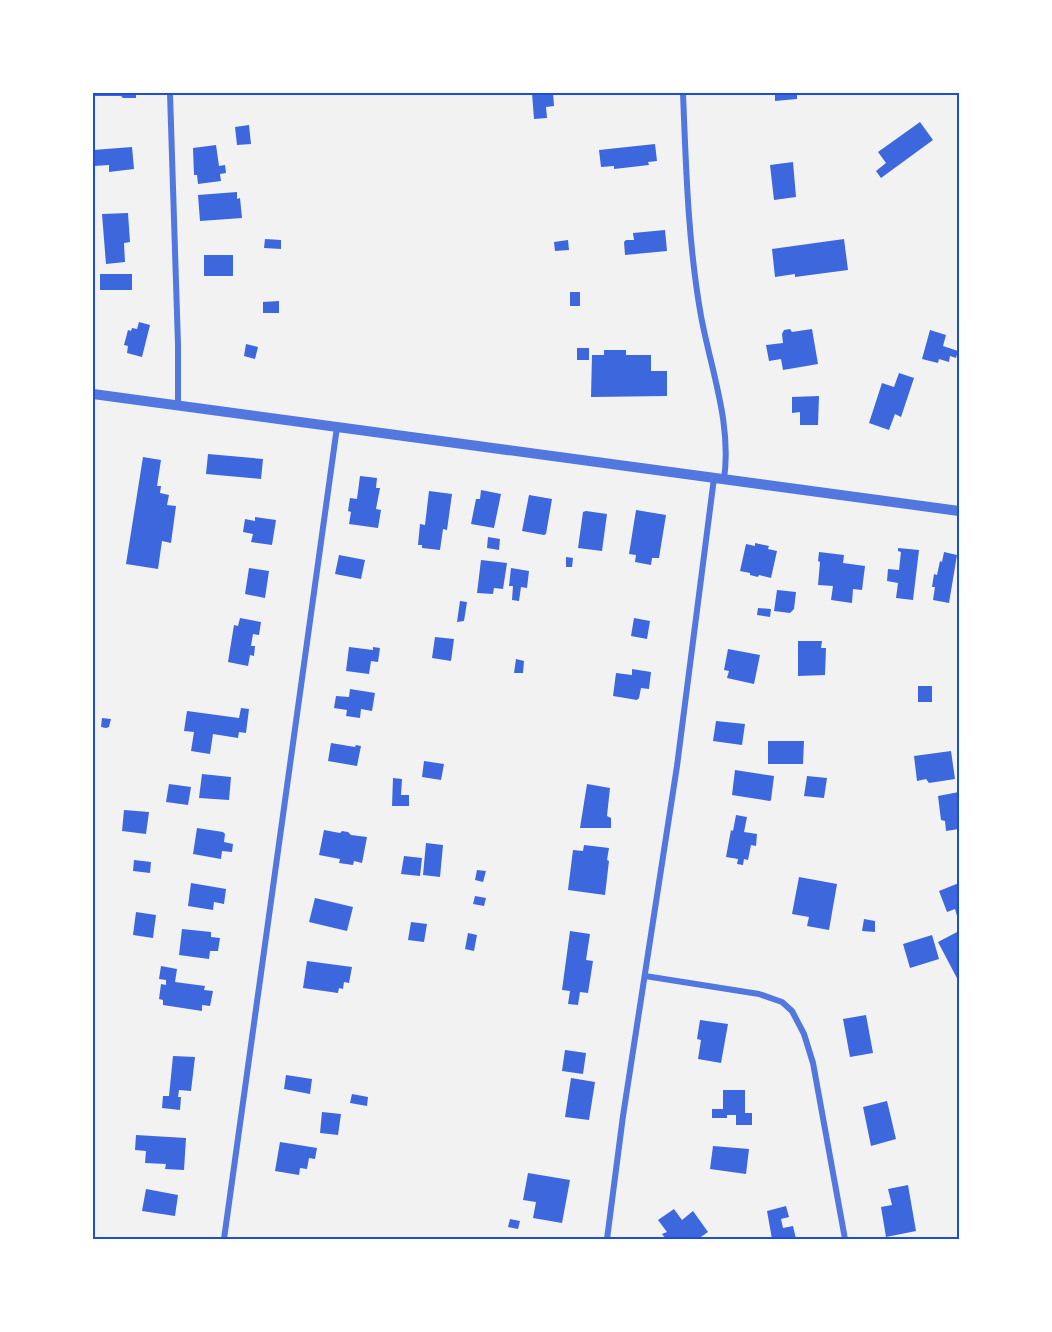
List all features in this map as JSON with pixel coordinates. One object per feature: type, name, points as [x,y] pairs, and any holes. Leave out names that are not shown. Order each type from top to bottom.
[{"type":"street","points":[[170,93],[178,405]]},
{"type":"street","points":[[607,1239],[623,1116],[719,478],[727,459],[720,400],[701,317],[688,211],[683,93]]},
{"type":"street","points":[[93,394],[959,511]]},
{"type":"street","points":[[224,1239],[337,427]]},
{"type":"street","points":[[645,976],[759,994],[782,1002],[792,1011],[804,1034],[813,1063],[845,1239]]},
{"type":"building","points":[[93,93],[136,93],[136,98],[93,96]]},
{"type":"building","points":[[532,93],[553,93],[554,106],[546,107],[547,118],[534,119]]},
{"type":"building","points":[[775,93],[797,93],[797,99],[775,101]]},
{"type":"building","points":[[920,122],[933,140],[881,178],[876,171],[886,163],[878,152]]},
{"type":"building","points":[[249,125],[251,144],[237,145],[235,127]]},
{"type":"building","points":[[655,144],[657,161],[648,162],[649,165],[614,169],[614,166],[601,167],[599,150]]},
{"type":"building","points":[[216,145],[219,166],[225,165],[226,173],[220,174],[221,181],[198,184],[197,175],[194,175],[193,148]]},
{"type":"building","points":[[132,147],[134,169],[109,172],[109,165],[94,166],[93,150]]},
{"type":"building","points":[[793,162],[796,197],[774,200],[770,165]]},
{"type":"building","points":[[237,192],[237,199],[240,198],[242,218],[200,221],[198,195]]},
{"type":"building","points":[[128,213],[130,242],[124,243],[125,262],[106,264],[102,214]]},
{"type":"building","points":[[665,230],[667,251],[625,255],[624,242],[634,240],[633,233]]},
{"type":"building","points":[[265,239],[281,240],[281,249],[264,248]]},
{"type":"building","points":[[844,239],[848,270],[795,277],[795,274],[775,277],[772,249]]},
{"type":"building","points":[[568,240],[569,250],[555,251],[554,242]]},
{"type":"building","points":[[204,255],[233,255],[233,276],[204,276]]},
{"type":"building","points":[[100,274],[132,274],[132,290],[100,290]]},
{"type":"building","points":[[570,292],[580,292],[580,306],[570,306]]},
{"type":"building","points":[[279,301],[279,313],[263,313],[263,302]]},
{"type":"building","points":[[139,322],[150,325],[142,357],[127,353],[128,346],[124,345],[128,330],[137,329]]},
{"type":"building","points":[[790,329],[792,332],[812,329],[818,364],[783,370],[781,359],[769,361],[766,345],[783,343],[784,330]]},
{"type":"building","points":[[930,330],[946,335],[943,346],[958,351],[956,358],[950,356],[949,362],[939,359],[938,363],[922,359]]},
{"type":"building","points":[[246,344],[258,347],[255,359],[244,356]]},
{"type":"building","points":[[577,348],[589,348],[589,360],[577,360]]},
{"type":"building","points":[[604,350],[626,350],[626,355],[651,355],[651,371],[667,371],[667,396],[591,397],[592,355],[604,355]]},
{"type":"building","points":[[899,373],[914,378],[901,417],[895,414],[889,430],[869,423],[882,383],[894,387]]},
{"type":"building","points":[[819,396],[818,425],[800,425],[800,412],[792,413],[792,397]]},
{"type":"building","points":[[208,454],[263,459],[261,479],[206,474]]},
{"type":"building","points":[[143,457],[161,460],[157,486],[161,486],[160,493],[169,495],[167,505],[176,506],[171,543],[162,541],[158,569],[126,564]]},
{"type":"building","points":[[360,476],[377,478],[376,488],[380,488],[376,509],[381,510],[378,528],[349,524],[350,498],[357,499]]},
{"type":"building","points":[[481,490],[501,494],[494,528],[471,524],[476,499],[480,499]]},
{"type":"building","points":[[429,491],[452,494],[447,530],[443,529],[440,550],[422,548],[422,545],[418,545],[420,524],[425,525]]},
{"type":"building","points":[[529,495],[552,499],[544,535],[522,531]]},
{"type":"building","points":[[636,510],[666,515],[659,558],[652,558],[651,565],[635,562],[636,555],[629,554]]},
{"type":"building","points":[[583,512],[607,514],[602,551],[578,548]]},
{"type":"building","points":[[255,517],[276,520],[272,545],[251,542],[253,534],[243,532],[245,519],[255,521]]},
{"type":"building","points":[[488,537],[500,539],[499,550],[487,548]]},
{"type":"building","points":[[755,543],[769,546],[768,549],[777,551],[771,578],[759,575],[758,577],[740,571],[746,544],[755,546]]},
{"type":"building","points":[[898,548],[919,550],[913,600],[896,598],[898,583],[887,581],[888,569],[899,570],[901,552]]},
{"type":"building","points":[[819,552],[844,555],[843,563],[865,566],[862,590],[853,589],[852,603],[831,600],[833,586],[818,585]]},
{"type":"building","points":[[944,552],[957,555],[949,603],[933,600],[934,574],[937,575]]},
{"type":"building","points":[[339,555],[365,560],[361,579],[335,574]]},
{"type":"building","points":[[566,557],[573,558],[572,567],[566,567]]},
{"type":"building","points":[[481,560],[507,563],[503,589],[494,588],[493,594],[477,593]]},
{"type":"building","points":[[249,568],[269,571],[265,598],[245,594]]},
{"type":"building","points":[[511,568],[529,571],[527,588],[521,587],[519,601],[512,600],[513,586],[509,586]]},
{"type":"building","points":[[777,590],[796,592],[794,609],[790,613],[774,611]]},
{"type":"building","points":[[460,601],[467,602],[464,621],[457,622]]},
{"type":"building","points":[[758,608],[771,609],[770,617],[757,615]]},
{"type":"building","points":[[240,618],[261,622],[259,635],[253,634],[251,646],[255,646],[254,656],[250,655],[248,666],[228,662],[234,625],[238,626]]},
{"type":"building","points":[[634,618],[650,621],[647,639],[631,636]]},
{"type":"building","points":[[435,637],[454,639],[451,661],[432,658]]},
{"type":"building","points":[[798,641],[822,641],[821,648],[826,648],[825,675],[798,676]]},
{"type":"building","points":[[349,647],[373,650],[373,647],[380,648],[378,662],[371,661],[369,674],[346,671]]},
{"type":"building","points":[[728,649],[760,655],[754,684],[727,678],[729,671],[724,670]]},
{"type":"building","points":[[516,659],[524,661],[523,673],[514,673]]},
{"type":"building","points":[[632,669],[651,672],[649,689],[641,688],[637,700],[613,696],[616,673],[632,675]]},
{"type":"building","points":[[918,686],[932,686],[932,702],[918,702]]},
{"type":"building","points":[[350,689],[375,693],[372,711],[361,709],[360,718],[346,716],[347,710],[334,708],[336,696],[349,697]]},
{"type":"building","points":[[241,708],[249,709],[246,733],[239,732],[238,738],[213,734],[210,754],[191,751],[194,732],[184,731],[187,711],[239,718]]},
{"type":"building","points":[[102,718],[111,719],[109,727],[101,727]]},
{"type":"building","points":[[716,721],[745,724],[742,745],[713,741]]},
{"type":"building","points":[[768,741],[804,741],[803,764],[768,764]]},
{"type":"building","points":[[331,743],[361,746],[357,766],[328,761]]},
{"type":"building","points":[[951,751],[955,779],[929,783],[926,779],[917,781],[914,756]]},
{"type":"building","points":[[424,761],[444,764],[441,780],[422,777]]},
{"type":"building","points":[[735,770],[774,776],[771,800],[732,795]]},
{"type":"building","points":[[202,774],[231,777],[229,800],[199,798]]},
{"type":"building","points":[[807,776],[827,778],[824,798],[804,796]]},
{"type":"building","points":[[393,778],[402,779],[401,795],[409,795],[409,806],[392,806]]},
{"type":"building","points":[[169,784],[191,787],[188,805],[166,802]]},
{"type":"building","points":[[587,784],[610,788],[607,816],[611,818],[611,828],[580,828]]},
{"type":"building","points":[[959,792],[959,829],[946,831],[945,821],[941,820],[938,796]]},
{"type":"building","points":[[124,810],[149,812],[146,834],[122,831]]},
{"type":"building","points":[[736,815],[747,817],[744,832],[757,834],[756,846],[751,845],[748,860],[744,859],[743,865],[737,864],[738,859],[726,857]]},
{"type":"building","points":[[197,828],[223,832],[224,842],[233,844],[232,852],[222,851],[221,859],[193,854]]},
{"type":"building","points":[[324,830],[340,833],[342,831],[367,837],[362,863],[354,861],[353,865],[339,863],[340,859],[319,855]]},
{"type":"building","points":[[426,843],[443,845],[440,877],[423,875]]},
{"type":"building","points":[[584,845],[609,848],[605,895],[568,890],[573,850],[583,851]]},
{"type":"building","points":[[404,856],[422,858],[420,876],[401,874]]},
{"type":"building","points":[[134,860],[151,862],[150,873],[133,871]]},
{"type":"building","points":[[477,870],[486,871],[483,882],[475,880]]},
{"type":"building","points":[[799,877],[837,884],[829,930],[807,926],[809,917],[792,914]]},
{"type":"building","points":[[191,883],[226,889],[224,904],[214,902],[213,910],[188,906]]},
{"type":"building","points":[[959,883],[959,916],[957,916],[955,909],[947,912],[939,891]]},
{"type":"building","points":[[475,896],[486,898],[484,906],[473,904]]},
{"type":"building","points":[[315,898],[353,907],[347,931],[309,922]]},
{"type":"building","points":[[136,912],[156,915],[153,938],[133,935]]},
{"type":"building","points":[[864,919],[875,921],[875,932],[862,931]]},
{"type":"building","points":[[411,922],[427,924],[424,942],[408,940]]},
{"type":"building","points":[[182,929],[211,932],[211,937],[220,938],[218,951],[210,951],[209,959],[179,955]]},
{"type":"building","points":[[570,931],[590,934],[586,960],[593,961],[588,993],[580,992],[578,1005],[568,1004],[570,991],[562,990]]},
{"type":"building","points":[[959,931],[959,982],[938,942]]},
{"type":"building","points":[[468,933],[477,935],[474,951],[465,949]]},
{"type":"building","points":[[932,935],[939,959],[910,968],[903,944]]},
{"type":"building","points":[[307,961],[352,967],[349,983],[344,982],[343,989],[339,988],[338,993],[303,988]]},
{"type":"building","points":[[161,966],[177,969],[175,982],[205,986],[204,990],[213,991],[210,1006],[202,1005],[202,1011],[163,1005],[163,1000],[159,999],[161,984],[166,985],[166,980],[159,979]]},
{"type":"building","points":[[866,1015],[873,1053],[850,1057],[843,1019]]},
{"type":"building","points":[[700,1020],[728,1024],[721,1063],[698,1059],[701,1040],[697,1039]]},
{"type":"building","points":[[565,1050],[586,1053],[583,1074],[562,1071]]},
{"type":"building","points":[[173,1056],[195,1057],[191,1091],[179,1090],[180,1110],[162,1108],[163,1096],[169,1096]]},
{"type":"building","points":[[286,1075],[312,1079],[310,1094],[284,1089]]},
{"type":"building","points":[[571,1078],[595,1082],[589,1120],[565,1117]]},
{"type":"building","points":[[723,1090],[745,1090],[745,1113],[752,1113],[752,1125],[736,1125],[736,1115],[727,1115],[727,1118],[712,1118],[712,1109],[723,1109]]},
{"type":"building","points":[[352,1094],[368,1097],[367,1106],[350,1103]]},
{"type":"building","points":[[887,1101],[896,1139],[871,1146],[863,1107]]},
{"type":"building","points":[[322,1112],[341,1114],[338,1135],[320,1133]]},
{"type":"building","points":[[136,1135],[186,1138],[184,1170],[165,1169],[166,1164],[145,1163],[146,1151],[135,1150]]},
{"type":"building","points":[[280,1142],[317,1148],[315,1159],[309,1158],[307,1169],[300,1168],[299,1175],[275,1171]]},
{"type":"building","points":[[713,1146],[749,1149],[746,1174],[710,1169]]},
{"type":"building","points":[[528,1173],[570,1180],[562,1223],[533,1218],[536,1202],[523,1200]]},
{"type":"building","points":[[908,1185],[916,1231],[886,1237],[881,1207],[892,1205],[888,1189]]},
{"type":"building","points":[[146,1189],[178,1195],[175,1216],[142,1211]]},
{"type":"building","points":[[786,1206],[789,1217],[781,1219],[783,1228],[793,1226],[796,1239],[772,1239],[767,1211]]},
{"type":"building","points":[[674,1209],[682,1220],[693,1211],[708,1232],[698,1239],[666,1239],[662,1234],[667,1232],[658,1220]]},
{"type":"building","points":[[510,1219],[520,1221],[518,1229],[508,1227]]}]
